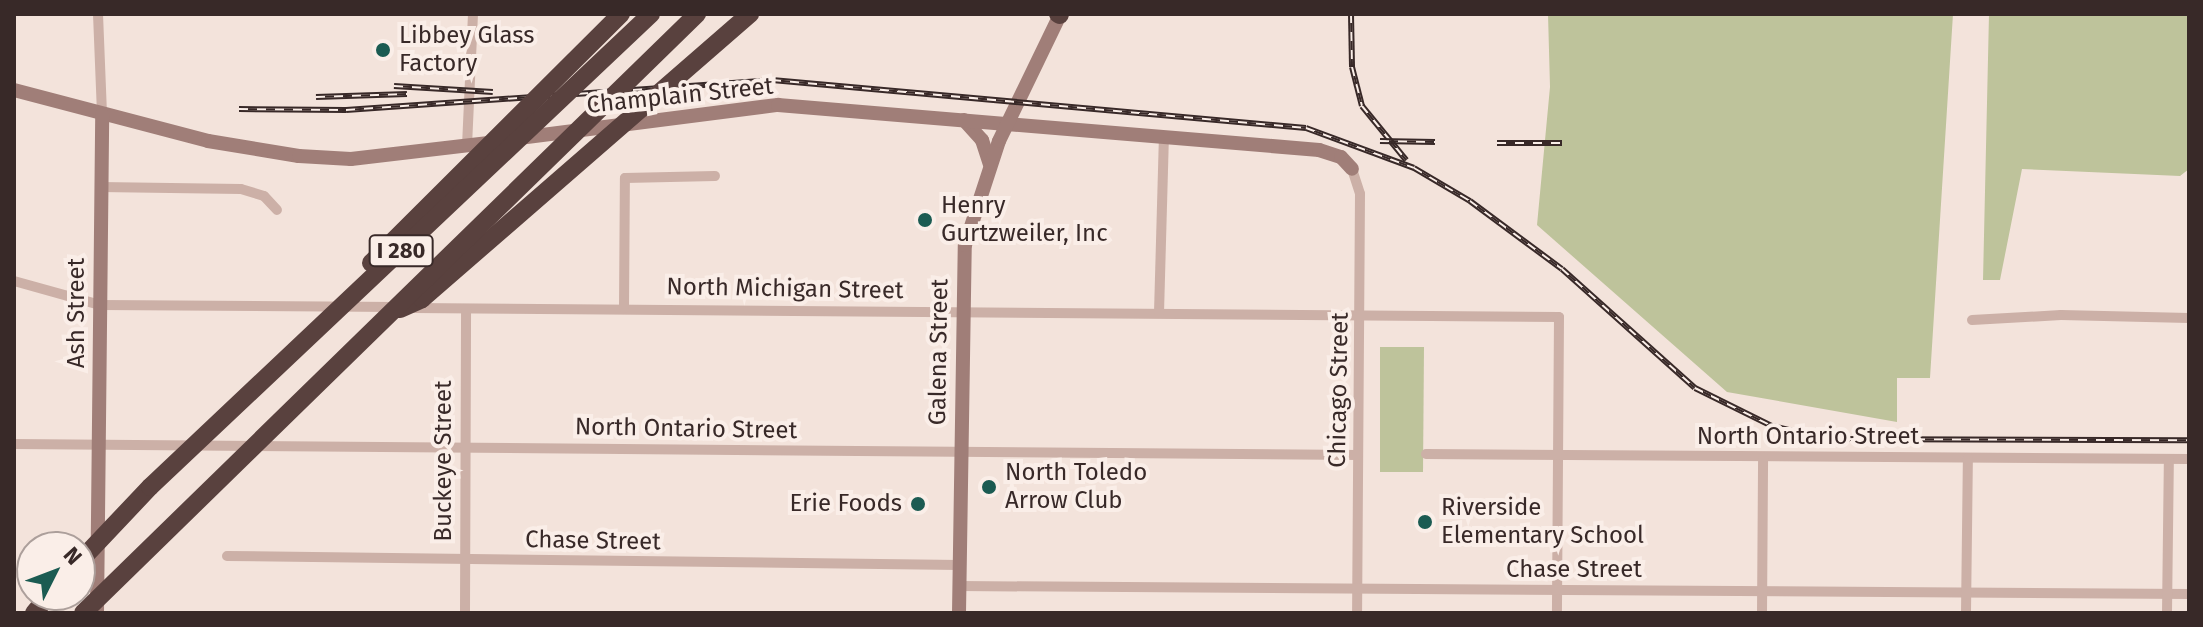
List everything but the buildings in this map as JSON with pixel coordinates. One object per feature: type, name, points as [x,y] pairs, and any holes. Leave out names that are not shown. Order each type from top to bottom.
[{"type":"highway","points":[[150,487],[621,14]]},
{"type":"highway","name":"I 280","points":[[96,544],[150,487],[651,14]]},
{"type":"highway","name":"I 280","points":[[83,613],[697,14]]},
{"type":"highway","points":[[383,317],[422,299],[750,14]]},
{"type":"main road","name":"Galena Street","points":[[959,613],[965,245],[990,164],[1059,15]]},
{"type":"main road","name":"Champlain Street","points":[[14,90],[244,150],[299,156],[351,159],[474,145],[629,121],[778,105],[1319,150],[1341,157],[1352,169]]},
{"type":"main road","name":"Ash Street","points":[[97,613],[102,115]]},
{"type":"main road","points":[[964,120],[982,140],[990,164]]},
{"type":"street","name":"Ash Street","points":[[98,14],[102,115]]},
{"type":"street","points":[[473,14],[474,145]]},
{"type":"street","points":[[1159,313],[1164,139]]},
{"type":"street","name":"Chicago Street","points":[[1352,169],[1360,194],[1357,613]]},
{"type":"street","points":[[624,308],[625,178],[715,176]]},
{"type":"street","points":[[100,187],[241,189],[264,196],[277,210]]},
{"type":"street","name":"North Michigan Street","points":[[14,281],[100,305],[1559,317],[1558,455]]},
{"type":"street","name":"Buckeye Street","points":[[465,613],[466,309]]},
{"type":"street","points":[[1972,320],[2061,315],[2189,318]]},
{"type":"street","name":"North Ontario Street","points":[[14,444],[1358,455]]},
{"type":"street","name":"North Ontario Street","points":[[1426,454],[2189,459]]},
{"type":"street","points":[[1557,613],[1558,455]]},
{"type":"street","points":[[1762,613],[1763,457]]},
{"type":"street","points":[[1966,613],[1968,458]]},
{"type":"street","points":[[2167,613],[2169,459]]},
{"type":"street","name":"Chase Street","points":[[227,556],[959,565]]},
{"type":"street","name":"Chase Street","points":[[959,586],[2189,594]]},
{"type":"green space","points":[[1548,14],[1953,14],[1930,378],[1897,378],[1897,422],[1727,392],[1537,225],[1550,87]]},
{"type":"green space","points":[[1989,14],[2189,14],[2189,169],[2180,176],[2022,169],[2000,280],[1983,280]]},
{"type":"green space","points":[[1380,347],[1424,347],[1423,472],[1380,472]]},
{"type":"railway","points":[[1351,14],[1352,67],[1362,106],[1406,160]]},
{"type":"railway","points":[[239,109],[346,110],[772,80],[1306,128],[1414,168],[1470,201],[1562,269],[1695,388],[1772,426],[1826,439],[2189,440]]},
{"type":"railway","points":[[394,86],[493,92]]},
{"type":"railway","points":[[316,97],[407,94]]},
{"type":"railway","points":[[1380,141],[1435,142]]},
{"type":"railway","points":[[1497,143],[1562,143]]},
{"type":"place","name":"Libbey Glass Factory","points":[[383,50]]},
{"type":"place","name":"Henry Gurtzweiler, Inc","points":[[925,220]]},
{"type":"place","name":"North Toledo Arrow Club","points":[[989,487]]},
{"type":"place","name":"Erie Foods","points":[[918,504]]},
{"type":"place","name":"Riverside Elementary School","points":[[1425,522]]}]
